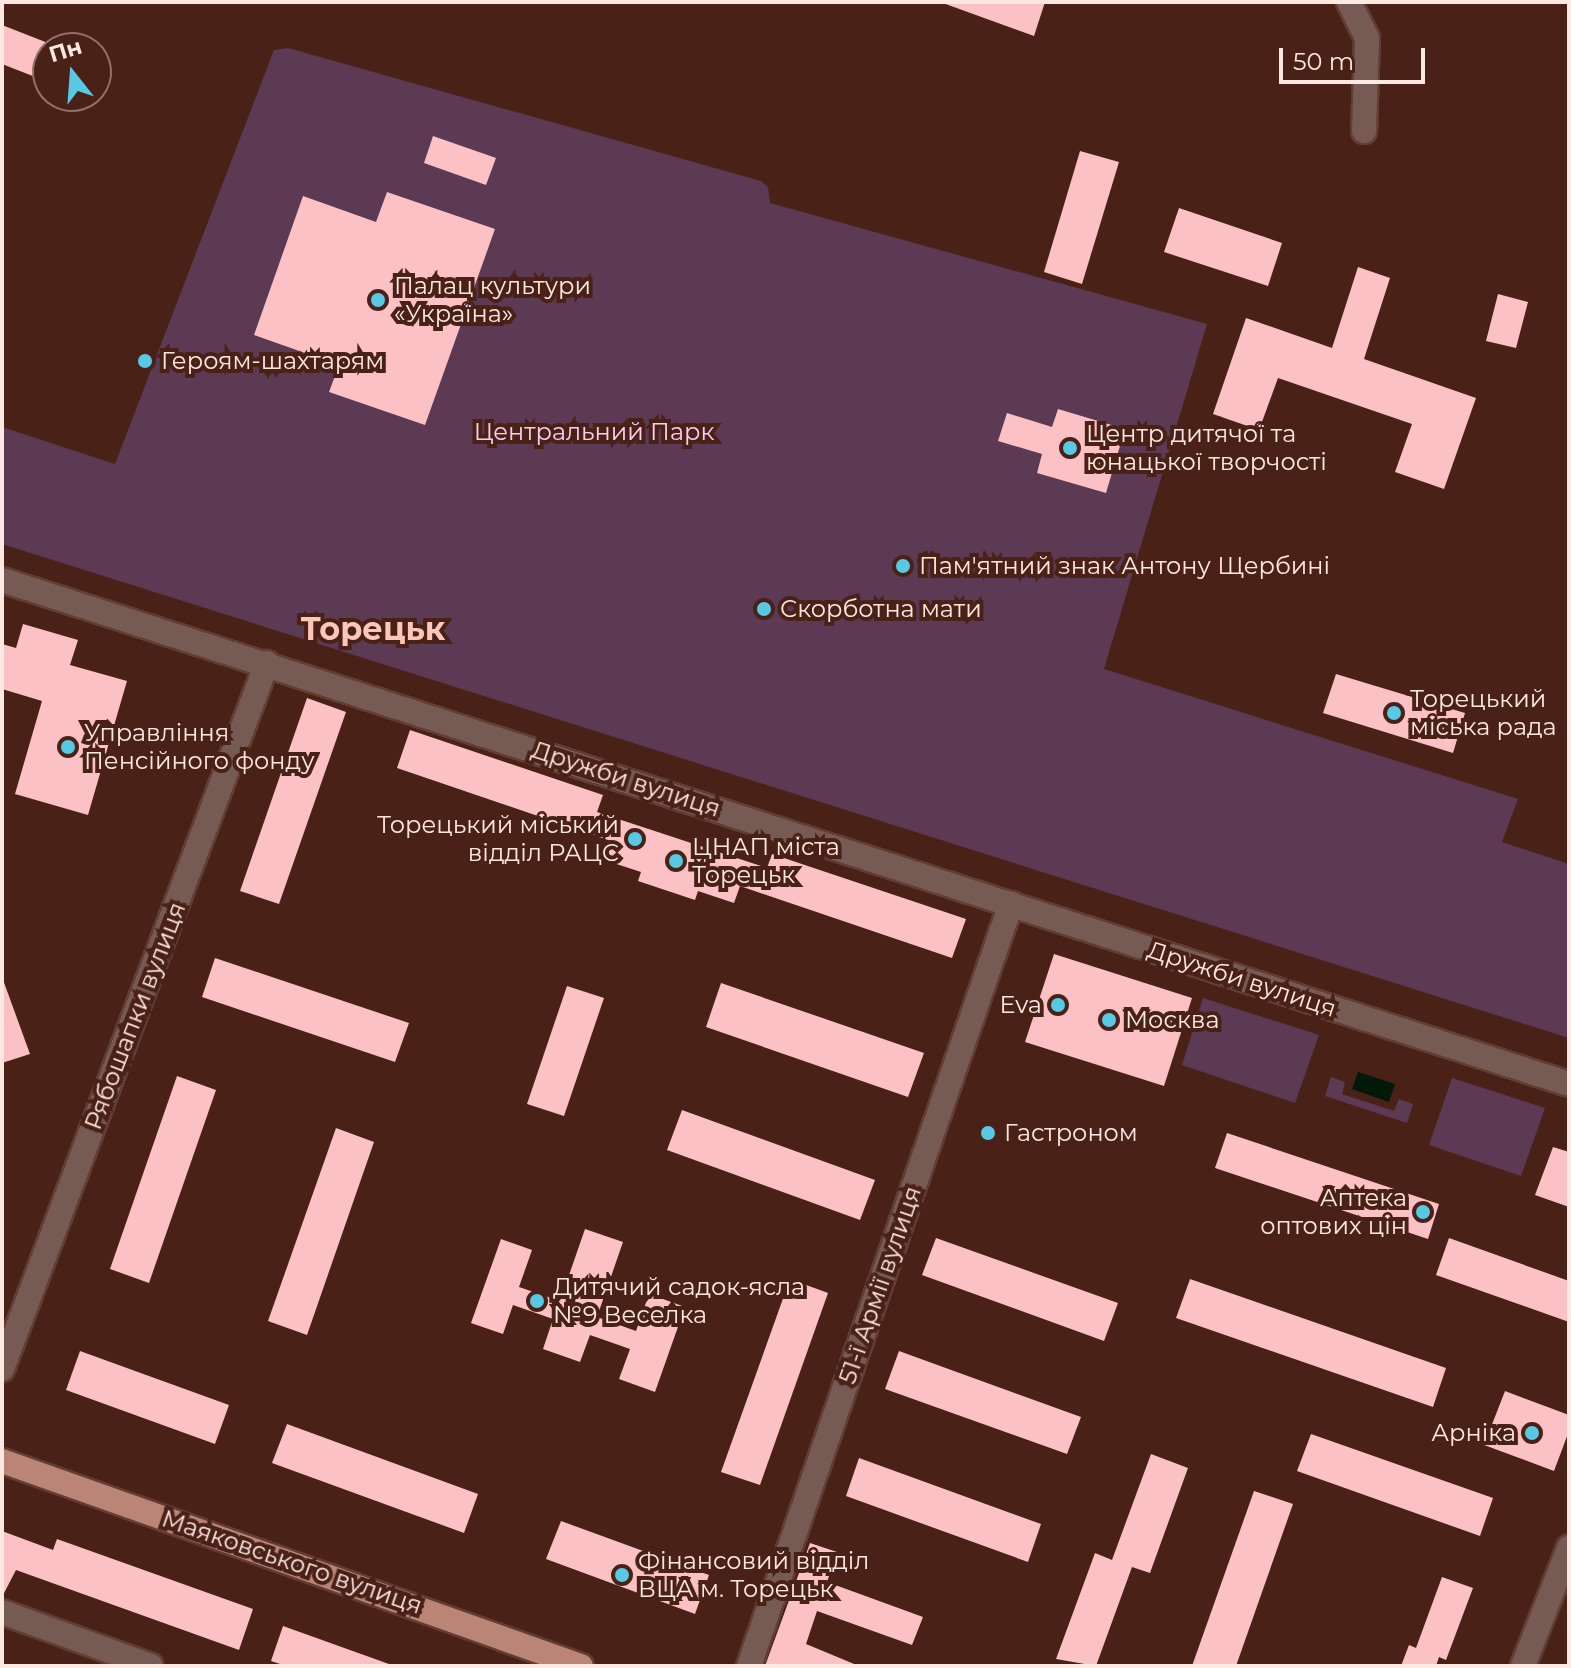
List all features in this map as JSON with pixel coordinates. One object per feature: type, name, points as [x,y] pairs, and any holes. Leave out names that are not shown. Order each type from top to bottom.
[{"type":"main road","name":"Маяковського вулиця","points":[[2,1461],[581,1666]]},
{"type":"street","points":[[1349,2],[1367,38],[1364,131]]},
{"type":"street","name":"Дружби вулиця","points":[[2,580],[1569,1084]]},
{"type":"street","name":"Рябошапки вулиця","points":[[2,1369],[267,663]]},
{"type":"street","name":"51-ї Армії вулиця","points":[[749,1666],[1011,904]]},
{"type":"street","points":[[1523,1666],[1569,1548]]},
{"type":"street","points":[[2,1612],[151,1666]]},
{"type":"green space","name":"Центральний Парк","points":[[288,48],[761,181],[768,187],[770,203],[1207,324],[1104,669],[1518,799],[1502,842],[1569,864],[1569,1038],[2,544],[2,427],[115,464],[274,50]]},
{"type":"green space","points":[[1203,998],[1319,1035],[1295,1103],[1182,1065]]},
{"type":"green space","points":[[1331,1077],[1345,1082],[1342,1094],[1394,1111],[1399,1099],[1413,1104],[1407,1123],[1325,1096]]},
{"type":"green space","points":[[1452,1078],[1545,1108],[1521,1176],[1429,1145]]},
{"type":"shaded area","points":[[1358,1072],[1395,1084],[1389,1102],[1352,1089]]},
{"type":"building","points":[[940,2],[1045,2],[1034,36]]},
{"type":"building","points":[[2,25],[32,37],[32,76],[2,64]]},
{"type":"building","points":[[433,136],[496,158],[486,185],[424,163]]},
{"type":"building","points":[[1080,151],[1119,162],[1082,284],[1044,272]]},
{"type":"building","points":[[387,192],[495,229],[425,425],[329,392],[339,365],[254,335],[303,196],[376,222]]},
{"type":"building","points":[[1179,208],[1282,243],[1268,286],[1164,252]]},
{"type":"building","points":[[1358,267],[1390,278],[1364,359],[1476,398],[1444,489],[1395,472],[1412,424],[1278,378],[1259,430],[1213,414],[1246,318],[1332,348]]},
{"type":"building","points":[[1498,294],[1528,302],[1516,348],[1486,341]]},
{"type":"building","name":"Центр дитячої та юнацької творчості","points":[[1058,409],[1125,429],[1106,493],[1037,473],[1042,454],[998,441],[1007,413],[1052,427]]},
{"type":"building","name":"Управління Пенсійного фонду","points":[[23,624],[78,640],[70,665],[127,681],[88,815],[15,794],[42,701],[2,689],[2,644],[16,648]]},
{"type":"building","name":"Торецький міська рада","points":[[1336,674],[1465,713],[1453,753],[1323,713]]},
{"type":"building","points":[[307,698],[346,712],[279,904],[240,891]]},
{"type":"building","points":[[410,730],[603,795],[597,812],[767,868],[772,854],[966,919],[952,958],[740,886],[734,903],[698,891],[695,900],[638,881],[641,872],[604,860],[611,841],[397,768]]},
{"type":"building","name":"Москва","points":[[1054,954],[1192,998],[1164,1086],[1025,1042]]},
{"type":"building","points":[[215,958],[409,1023],[395,1062],[202,997]]},
{"type":"building","points":[[2,977],[30,1054],[2,1063]]},
{"type":"building","points":[[721,983],[924,1053],[908,1097],[706,1027]]},
{"type":"building","points":[[567,986],[604,998],[564,1116],[527,1104]]},
{"type":"building","points":[[177,1076],[216,1090],[149,1283],[110,1269]]},
{"type":"building","points":[[682,1110],[875,1180],[860,1220],[667,1150]]},
{"type":"building","points":[[336,1128],[374,1142],[307,1335],[268,1321]]},
{"type":"building","points":[[1227,1133],[1439,1204],[1428,1239],[1215,1168]]},
{"type":"building","points":[[1553,1147],[1569,1152],[1569,1207],[1535,1195]]},
{"type":"building","points":[[585,1229],[623,1242],[597,1317],[636,1331],[649,1294],[685,1307],[655,1392],[619,1379],[630,1349],[590,1335],[580,1362],[543,1349],[553,1319],[513,1305],[503,1334],[471,1323],[501,1239],[532,1250],[519,1287],[560,1301]]},
{"type":"building","points":[[936,1238],[1118,1303],[1104,1341],[922,1275]]},
{"type":"building","points":[[1449,1238],[1569,1281],[1569,1322],[1436,1275]]},
{"type":"building","points":[[790,1279],[828,1293],[760,1485],[721,1472]]},
{"type":"building","points":[[1190,1279],[1446,1368],[1433,1407],[1176,1318]]},
{"type":"building","points":[[80,1351],[229,1405],[215,1444],[66,1390]]},
{"type":"building","points":[[899,1351],[1081,1417],[1067,1454],[885,1389]]},
{"type":"building","points":[[1505,1391],[1569,1415],[1569,1431],[1554,1471],[1484,1445]]},
{"type":"building","points":[[287,1424],[478,1494],[464,1533],[272,1463]]},
{"type":"building","points":[[1311,1434],[1493,1498],[1480,1536],[1297,1471]]},
{"type":"building","points":[[1151,1454],[1188,1468],[1150,1573],[1132,1567],[1096,1666],[1056,1659],[1095,1553],[1112,1560]]},
{"type":"building","points":[[859,1458],[1041,1524],[1028,1562],[846,1496]]},
{"type":"building","points":[[1254,1491],[1293,1504],[1236,1666],[1192,1666]]},
{"type":"building","points":[[561,1521],[709,1575],[695,1614],[546,1559]]},
{"type":"building","points":[[2,1531],[53,1550],[57,1539],[253,1609],[239,1650],[16,1570],[2,1597]]},
{"type":"building","points":[[810,1543],[837,1552],[827,1582],[923,1617],[912,1645],[817,1611],[806,1644],[859,1666],[765,1666]]},
{"type":"building","points":[[1442,1577],[1473,1588],[1446,1660],[1439,1657],[1436,1666],[1401,1666],[1409,1645],[1416,1648]]},
{"type":"building","points":[[283,1626],[389,1664],[286,1666],[271,1661]]},
{"type":"place","name":"Палац культури «Україна»","points":[[378,300]]},
{"type":"place","name":"Героям-шахтарям","points":[[145,361]]},
{"type":"place","name":"Центр дитячої та юнацької творчості","points":[[1070,448]]},
{"type":"place","name":"Пам'ятний знак Антону Щербині","points":[[903,566]]},
{"type":"place","name":"Скорботна мати","points":[[764,609]]},
{"type":"place","name":"Торецький міська рада","points":[[1394,713]]},
{"type":"place","name":"Управління Пенсійного фонду","points":[[68,747]]},
{"type":"place","name":"Торецький міський відділ РАЦС","points":[[635,839]]},
{"type":"place","name":"ЦНАП міста Торецьк","points":[[676,861]]},
{"type":"place","name":"Eva","points":[[1058,1005]]},
{"type":"place","name":"Москва","points":[[1109,1020]]},
{"type":"place","name":"Гастроном","points":[[988,1133]]},
{"type":"place","name":"Аптека оптових цін","points":[[1423,1212]]},
{"type":"place","name":"Дитячий садок-ясла №9 Веселка","points":[[537,1301]]},
{"type":"place","name":"Арніка","points":[[1532,1433]]},
{"type":"place","name":"Фінансовий відділ ВЦА м. Торецьк","points":[[622,1575]]},
{"type":"district","name":"Торецьк","points":[[373,629]]}]
